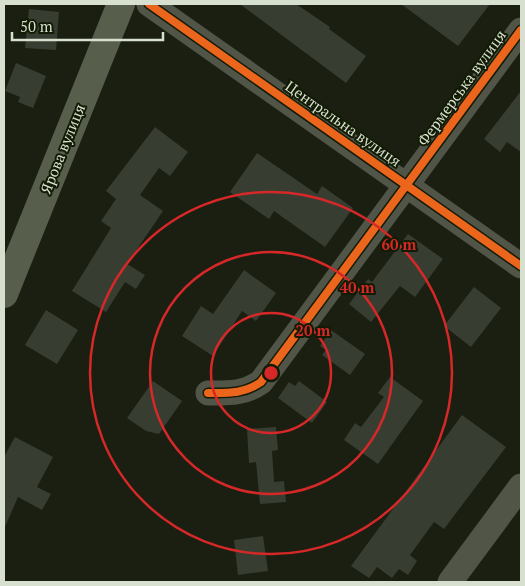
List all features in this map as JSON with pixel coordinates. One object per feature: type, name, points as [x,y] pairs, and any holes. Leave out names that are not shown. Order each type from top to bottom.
[{"type":"main road","name":"Ярова вулиця","points":[[4,294],[121,4]]},
{"type":"street","name":"Центральна вулиця","points":[[149,4],[521,266]]},
{"type":"street","name":"Фермерська вулиця","points":[[208,393],[236,392],[251,389],[261,382],[407,187],[521,30]]},
{"type":"street","points":[[450,582],[521,486]]},
{"type":"building","points":[[240,4],[296,4],[330,27],[329,29],[366,56],[346,83]]},
{"type":"building","points":[[401,4],[490,4],[458,46]]},
{"type":"building","points":[[29,9],[59,12],[56,50],[25,48]]},
{"type":"building","points":[[16,63],[46,76],[33,108],[18,102],[20,97],[5,91]]},
{"type":"building","points":[[521,91],[521,152],[507,142],[500,152],[484,139]]},
{"type":"building","points":[[155,127],[188,152],[170,176],[159,168],[140,195],[163,211],[127,264],[145,275],[136,289],[125,282],[106,312],[72,291],[111,228],[101,221],[116,199],[106,191]]},
{"type":"building","points":[[257,153],[317,194],[322,186],[353,208],[325,247],[274,211],[269,219],[230,192]]},
{"type":"building","points":[[408,234],[443,259],[415,297],[400,286],[371,322],[349,304],[368,279],[372,282]]},
{"type":"building","points":[[244,270],[276,293],[256,321],[242,311],[213,356],[182,336],[201,306],[213,314]]},
{"type":"building","points":[[474,287],[501,308],[471,347],[444,326]]},
{"type":"building","points":[[46,310],[78,330],[57,364],[25,345]]},
{"type":"building","points":[[331,330],[365,354],[350,375],[322,355],[326,350],[320,346]]},
{"type":"building","points":[[390,377],[423,401],[378,464],[344,440],[355,423],[361,427],[384,397],[378,393]]},
{"type":"building","points":[[153,381],[182,401],[159,434],[146,431],[127,418]]},
{"type":"building","points":[[299,381],[327,402],[312,423],[278,398],[289,382],[295,386]]},
{"type":"building","points":[[462,415],[506,447],[444,529],[434,522],[410,555],[417,561],[408,575],[399,569],[392,578],[377,567],[369,578],[351,566]]},
{"type":"building","points":[[276,427],[278,450],[272,451],[274,482],[284,481],[286,502],[260,504],[256,462],[249,463],[247,429]]},
{"type":"building","points":[[15,437],[53,457],[37,487],[51,494],[42,510],[18,497],[4,529],[4,457]]},
{"type":"building","points":[[263,536],[268,571],[238,575],[234,540]]},
{"type":"cycle path","points":[[149,4],[521,266]]},
{"type":"cycle path","points":[[208,393],[242,391],[261,382],[521,30]]}]
